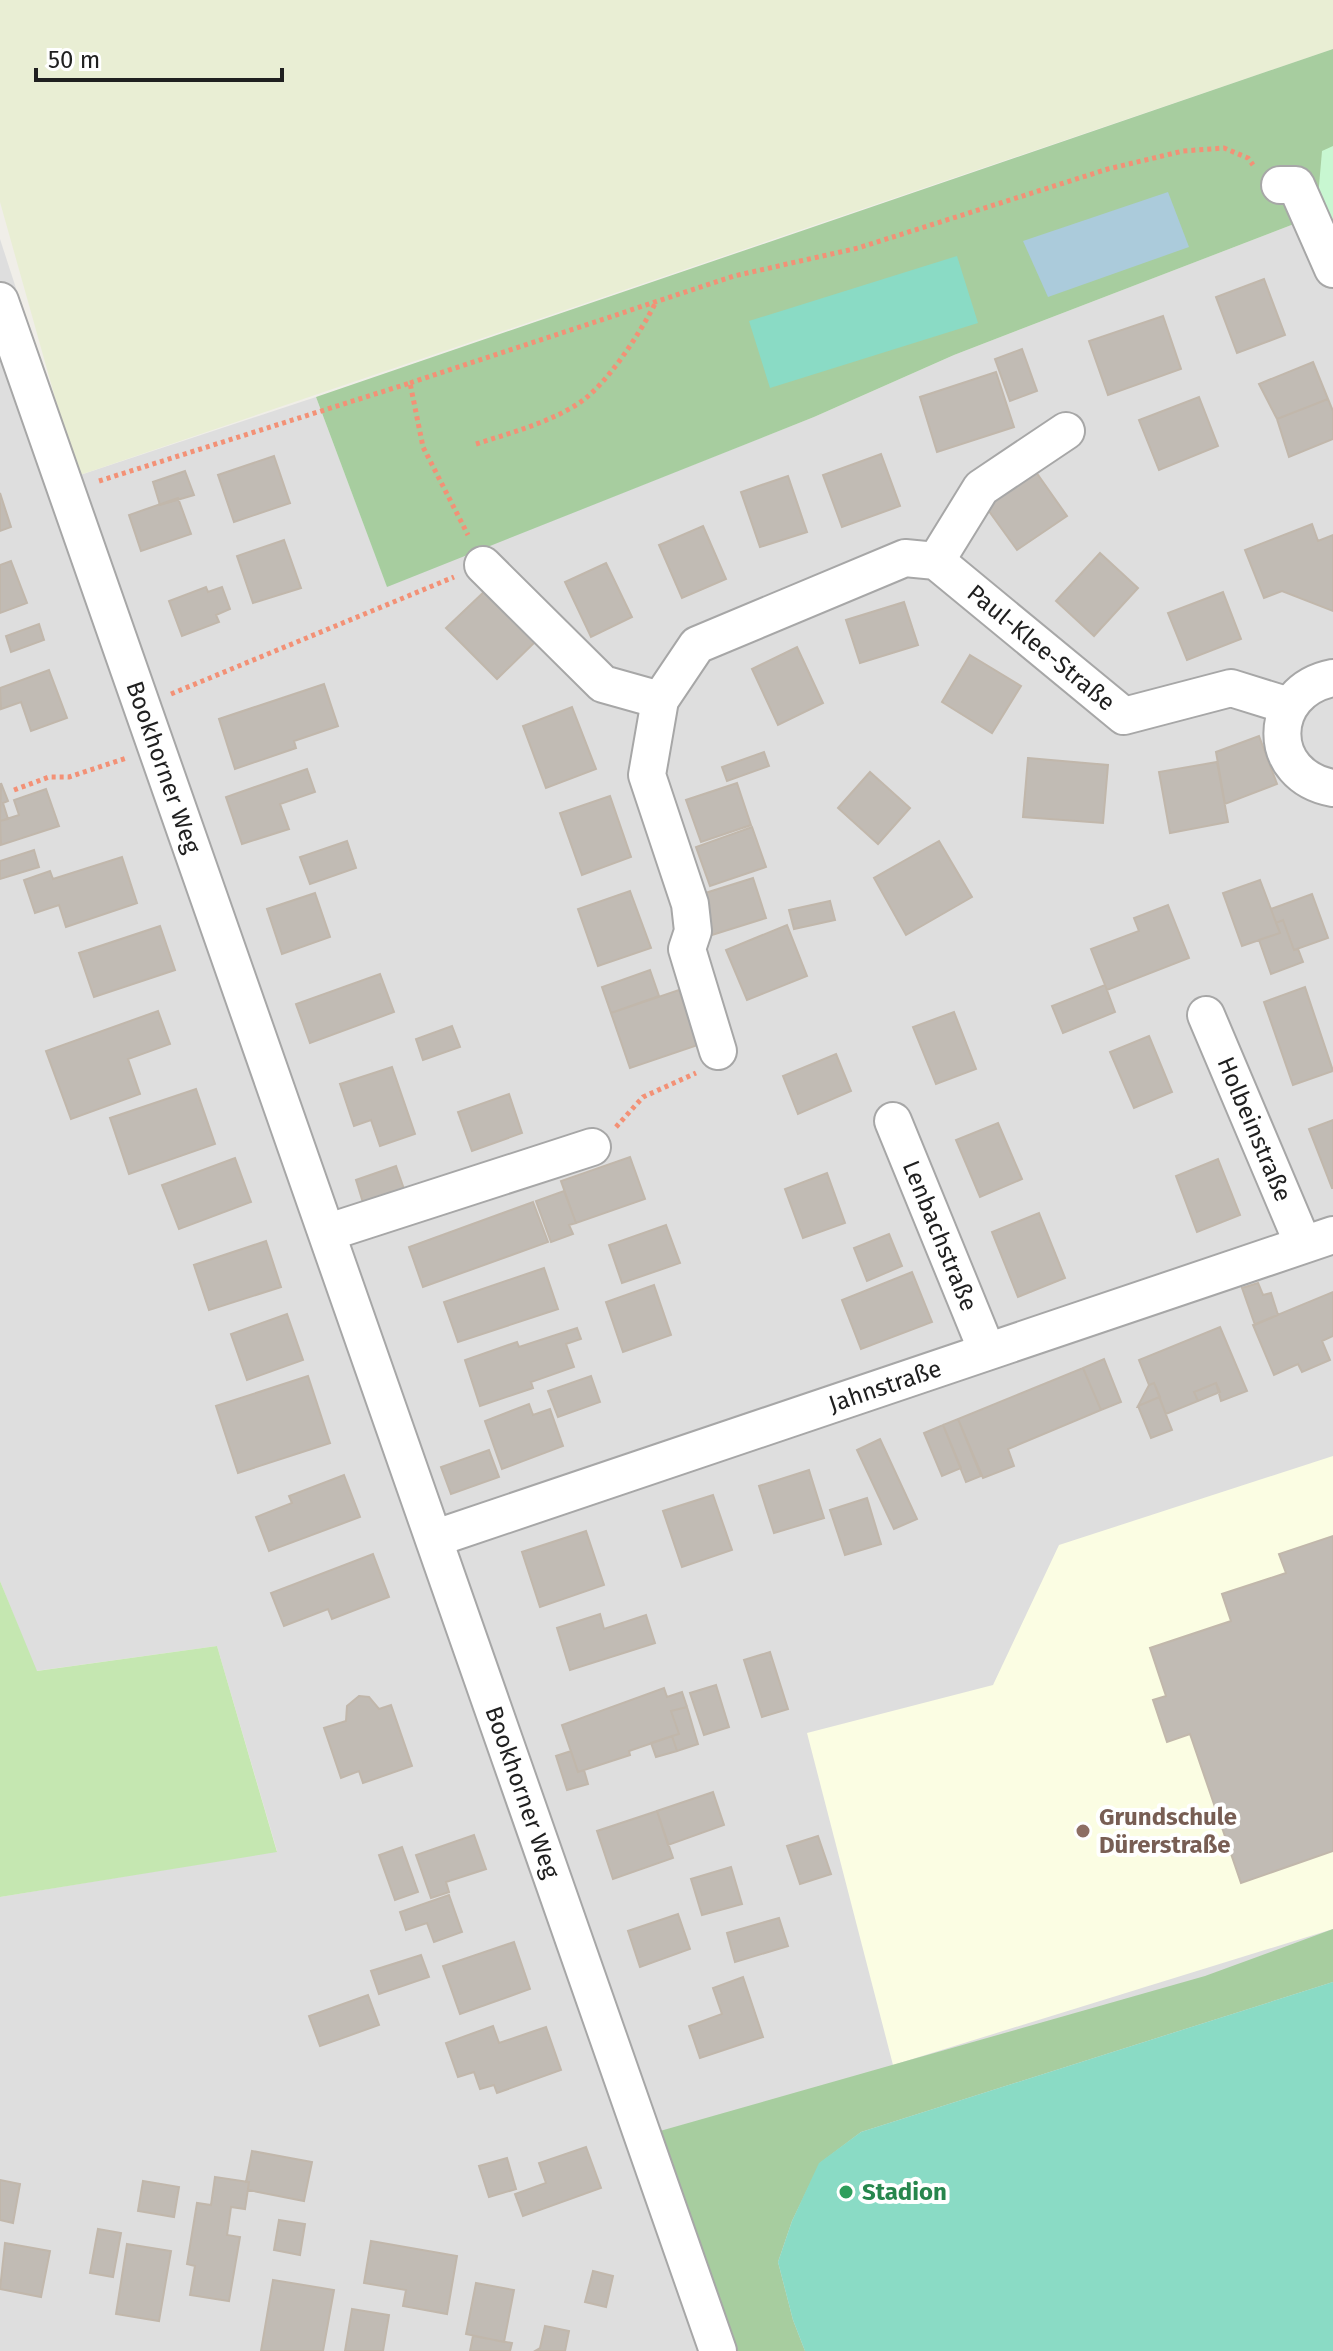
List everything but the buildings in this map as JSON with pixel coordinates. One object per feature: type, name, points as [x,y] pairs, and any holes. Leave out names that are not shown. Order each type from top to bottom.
[{"type":"street","points":[[1280,185],[1296,185],[1333,269]]},
{"type":"street","name":"Bookhorner Weg","points":[[0,301],[329,1232],[718,2351]]},
{"type":"street","points":[[718,1051],[687,949],[693,931],[690,904],[647,775],[660,700],[697,645],[905,558],[936,561],[981,488],[1066,431]]},
{"type":"street","name":"Paul-Klee-Straße","points":[[936,561],[1124,716],[1231,688],[1289,706]]},
{"type":"street","points":[[483,565],[603,684],[660,700]]},
{"type":"street","points":[[1333,678],[1318,681],[1301,691],[1289,706],[1282,737],[1286,753],[1305,778],[1333,788]]},
{"type":"street","name":"Holbeinstraße","points":[[1206,1015],[1318,1240]]},
{"type":"street","name":"Lenbachstraße","points":[[893,1121],[987,1351]]},
{"type":"street","points":[[329,1232],[592,1147]]},
{"type":"street","name":"Jahnstraße","points":[[436,1538],[1318,1240]]},
{"type":"path","points":[[67,491],[410,383],[734,276],[858,248],[1108,169],[1183,151],[1224,148],[1248,158],[1268,184],[1280,185]]},
{"type":"path","points":[[476,444],[537,425],[579,403],[636,341],[656,301]]},
{"type":"path","points":[[144,705],[483,565],[423,447],[410,383]]},
{"type":"path","points":[[14,790],[49,777],[69,777],[127,758]]},
{"type":"path","points":[[592,1147],[643,1097],[687,1079],[714,1063],[718,1051]]},
{"type":"shaded area","points":[[0,0],[1333,0],[1333,49],[77,476],[0,202]]},
{"type":"shaded area","points":[[1333,209],[1333,2351],[0,2351],[0,1897],[277,1851],[217,1646],[36,1671],[0,1581],[0,239],[77,476],[316,397],[387,586],[814,417],[954,355]]},
{"type":"shaded area","name":"Grundschule Dürerstraße","points":[[1333,1456],[1333,1929],[893,2065],[807,1733],[993,1685],[1059,1545]]},
{"type":"green space","points":[[1333,49],[1333,209],[954,355],[814,417],[387,587],[316,397]]},
{"type":"green space","points":[[1333,146],[1333,255],[1316,221],[1322,151]]},
{"type":"green space","points":[[957,256],[978,323],[770,388],[749,321]]},
{"type":"green space","points":[[0,1581],[37,1671],[217,1646],[277,1852],[0,1897]]},
{"type":"green space","points":[[1333,1929],[1333,1982],[861,2132],[820,2163],[792,2221],[778,2262],[793,2320],[805,2351],[731,2351],[653,2133],[1205,1976]]},
{"type":"green space","points":[[1333,1982],[1333,2351],[805,2351],[793,2320],[778,2262],[792,2221],[819,2163],[861,2132]]},
{"type":"water","points":[[1168,192],[1189,247],[1048,297],[1023,241]]},
{"type":"place","name":"Grundschule Dürerstraße","points":[[1083,1831]]},
{"type":"place","name":"Stadion","points":[[846,2192]]}]
